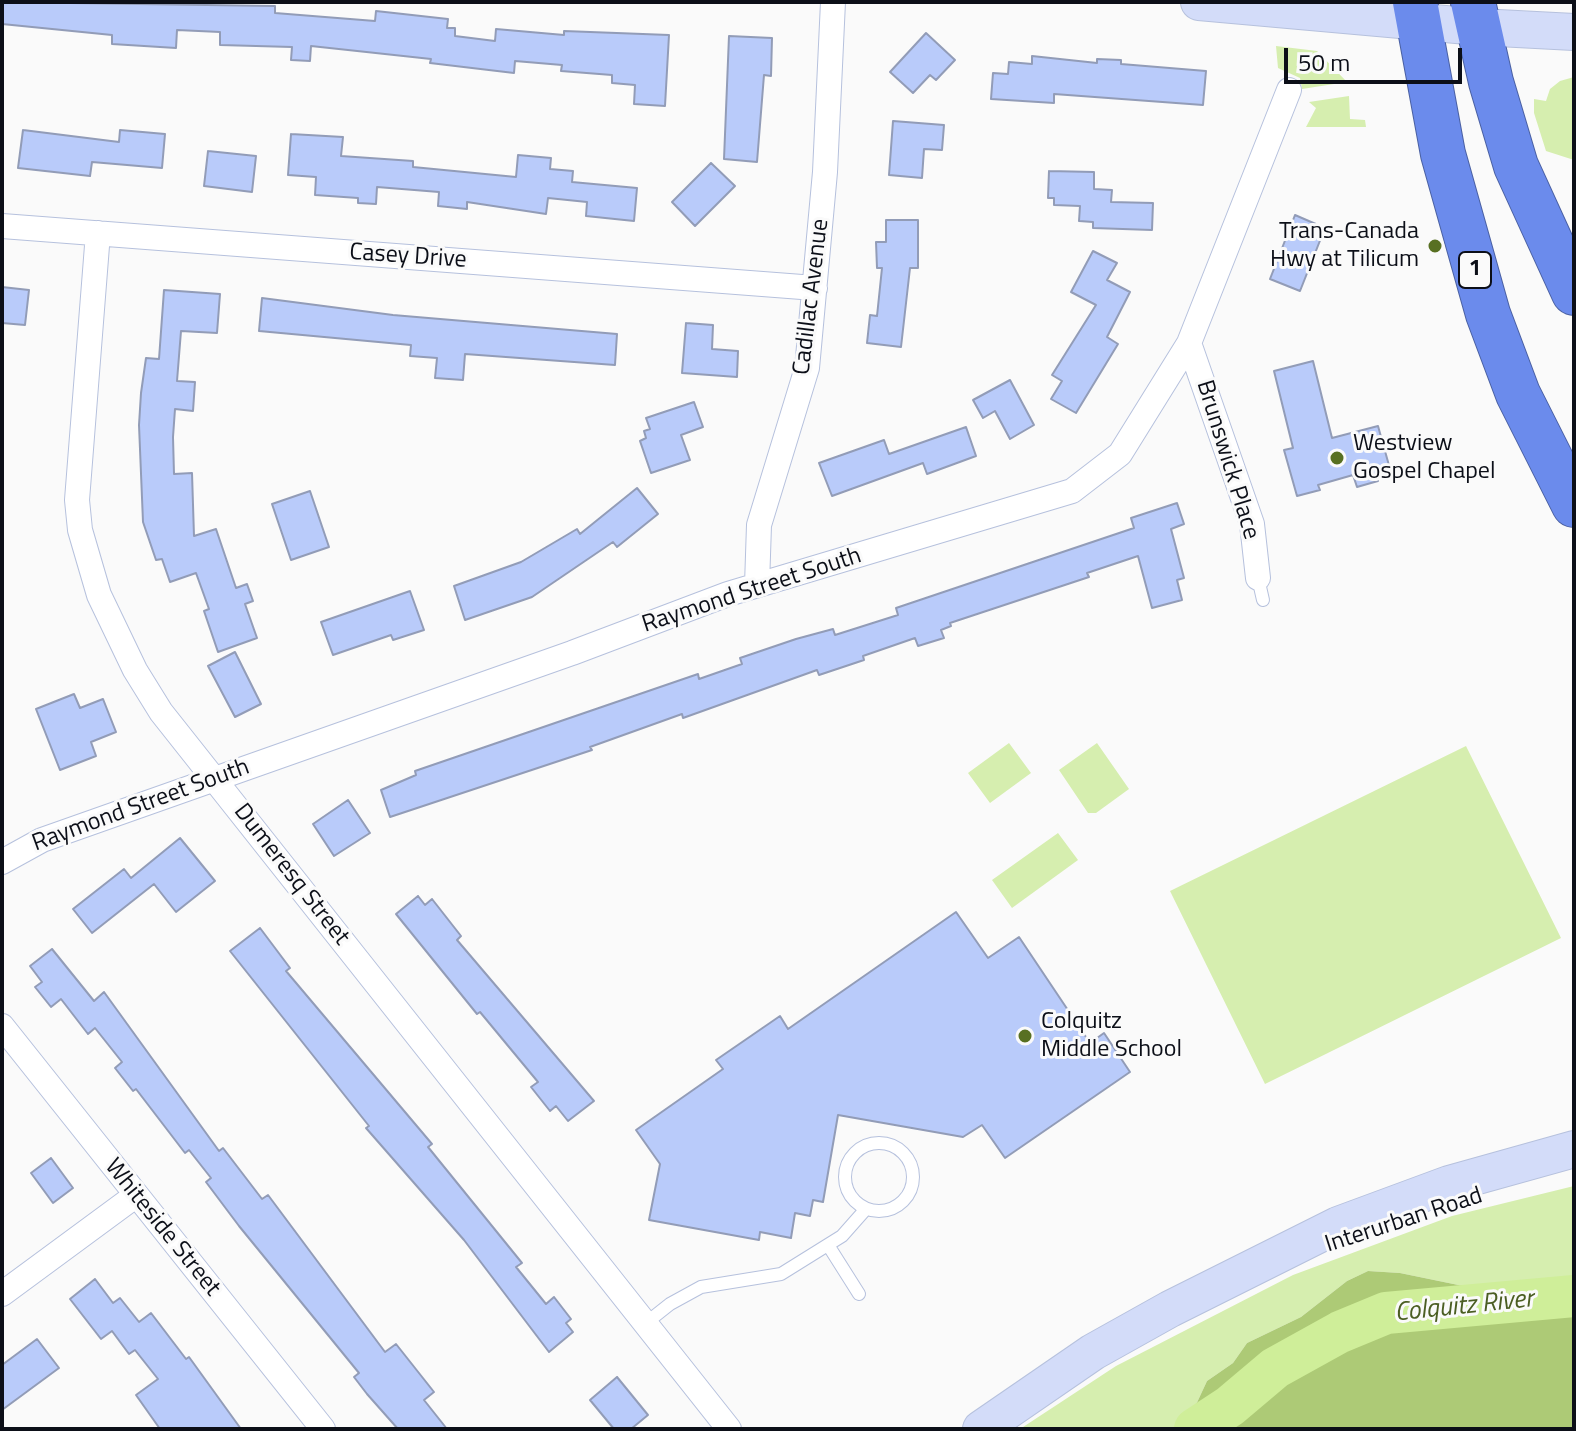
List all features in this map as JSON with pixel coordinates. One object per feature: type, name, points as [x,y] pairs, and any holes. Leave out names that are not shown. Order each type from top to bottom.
[{"type":"highway","name":"1","points":[[1416,12],[1443,154],[1488,314],[1518,394],[1574,505]]},
{"type":"highway","points":[[1476,14],[1516,166],[1574,293]]},
{"type":"main road","points":[[1199,2],[1476,14],[1574,32]]},
{"type":"main road","points":[[981,1429],[1093,1352],[1170,1309],[1338,1225],[1449,1184],[1574,1149]]},
{"type":"main road","name":"Interurban Road","points":[[1237,1278],[1418,1215],[1574,1173]]},
{"type":"street","name":"Cadillac Avenue","points":[[757,585],[759,525],[807,368],[833,2]]},
{"type":"street","name":"Raymond Street South","points":[[2,862],[42,840],[757,585],[1072,491],[1120,454],[1189,343],[1289,90]]},
{"type":"street","name":"Casey Drive","points":[[2,226],[815,288]]},
{"type":"street","name":"Dumeresq Street","points":[[98,233],[84,375],[77,500],[80,530],[99,595],[135,670],[161,712],[646,1323],[718,1425]]},
{"type":"street","name":"Brunswick Place","points":[[1189,343],[1252,524],[1260,589]]},
{"type":"street","name":"Whiteside Street","points":[[2,1026],[323,1429]]},
{"type":"street","points":[[2,1294],[135,1196]]},
{"type":"lane","points":[[875,1143],[893,1145],[911,1165],[914,1174],[911,1192],[900,1206],[883,1212],[865,1210],[847,1190],[844,1181],[847,1163],[858,1149],[875,1143]]},
{"type":"lane","points":[[646,1323],[701,1287],[781,1274],[842,1236],[865,1210]]},
{"type":"lane","points":[[828,1245],[859,1294]]},
{"type":"green space","points":[[1276,46],[1317,51],[1347,82],[1302,89],[1300,78],[1278,68]]},
{"type":"green space","points":[[1574,77],[1574,160],[1546,151],[1534,113],[1534,99],[1546,101],[1550,89],[1560,81]]},
{"type":"green space","points":[[1349,96],[1350,119],[1365,120],[1366,127],[1306,127],[1316,108],[1309,102]]},
{"type":"green space","points":[[1009,743],[1031,773],[990,803],[968,773]]},
{"type":"green space","points":[[1097,743],[1129,789],[1096,813],[1088,813],[1059,770]]},
{"type":"green space","points":[[1466,746],[1561,938],[1265,1084],[1170,891]]},
{"type":"green space","points":[[1058,833],[1078,860],[1012,908],[992,880]]},
{"type":"green space","points":[[1574,1186],[1574,1303],[1564,1295],[1525,1294],[1479,1285],[1468,1287],[1400,1273],[1368,1271],[1347,1281],[1301,1317],[1247,1343],[1233,1363],[1207,1381],[1194,1409],[1173,1429],[1020,1429],[1116,1366],[1293,1275],[1452,1216]]},
{"type":"green space","points":[[1368,1271],[1400,1273],[1468,1287],[1479,1285],[1525,1294],[1564,1295],[1574,1303],[1574,1429],[1173,1429],[1194,1409],[1207,1381],[1233,1363],[1247,1343],[1301,1317],[1347,1281]]},
{"type":"building","points":[[2,2],[275,6],[275,13],[375,21],[376,11],[448,19],[447,28],[455,28],[455,36],[495,41],[496,29],[564,35],[564,31],[669,35],[665,106],[634,104],[635,85],[612,83],[612,75],[561,71],[562,65],[515,61],[514,73],[430,63],[431,59],[311,46],[310,61],[291,60],[292,47],[220,45],[220,32],[177,30],[176,48],[112,44],[112,35],[2,24]]},
{"type":"building","points":[[926,33],[955,60],[936,80],[930,75],[913,93],[890,72]]},
{"type":"building","points":[[729,36],[772,38],[771,76],[764,75],[757,162],[724,159]]},
{"type":"building","points":[[1032,56],[1097,63],[1097,59],[1121,60],[1121,64],[1206,71],[1203,105],[1054,94],[1054,103],[991,99],[993,73],[1008,74],[1009,62],[1032,64]]},
{"type":"building","points":[[893,121],[944,125],[942,150],[924,149],[922,178],[889,175]]},
{"type":"building","points":[[23,130],[119,142],[120,130],[165,134],[162,168],[92,162],[90,176],[18,168]]},
{"type":"building","points":[[291,134],[343,137],[341,156],[413,161],[413,167],[516,177],[518,155],[551,158],[550,169],[573,171],[572,182],[637,188],[634,221],[586,216],[587,202],[548,198],[546,214],[467,202],[467,209],[438,206],[439,192],[377,187],[376,204],[358,203],[358,198],[315,195],[316,177],[288,175]]},
{"type":"building","points":[[208,151],[256,156],[252,192],[204,186]]},
{"type":"building","points":[[711,163],[735,186],[695,226],[672,202]]},
{"type":"building","points":[[1049,171],[1094,172],[1094,189],[1112,190],[1111,202],[1153,203],[1152,230],[1093,228],[1093,222],[1079,221],[1080,206],[1054,205],[1054,198],[1048,198]]},
{"type":"building","points":[[1295,215],[1325,228],[1300,291],[1270,279]]},
{"type":"building","points":[[886,220],[918,220],[918,268],[910,268],[901,347],[867,343],[870,315],[877,316],[882,268],[877,268],[876,242],[886,242]]},
{"type":"building","points":[[1093,251],[1117,263],[1107,280],[1130,292],[1107,337],[1118,344],[1076,413],[1051,399],[1062,381],[1052,375],[1096,305],[1071,292]]},
{"type":"building","points":[[2,287],[29,290],[25,325],[2,323]]},
{"type":"building","points":[[164,290],[220,294],[217,333],[181,331],[177,381],[195,382],[193,411],[175,409],[173,437],[174,474],[192,473],[194,536],[216,529],[236,588],[247,584],[253,601],[245,604],[257,638],[218,652],[204,611],[209,609],[196,573],[170,582],[162,559],[156,560],[143,522],[139,425],[141,393],[146,358],[159,359]]},
{"type":"building","points":[[262,298],[393,315],[617,334],[615,365],[465,354],[463,380],[435,378],[437,358],[410,356],[411,345],[259,331]]},
{"type":"building","points":[[686,323],[713,325],[712,349],[738,351],[737,377],[682,373]]},
{"type":"building","points":[[1313,361],[1332,438],[1378,426],[1390,469],[1376,473],[1378,481],[1357,487],[1353,475],[1318,485],[1320,490],[1297,496],[1284,450],[1293,448],[1274,371]]},
{"type":"building","points":[[1010,380],[1034,425],[1010,439],[995,411],[983,418],[973,400]]},
{"type":"building","points":[[694,402],[703,427],[681,435],[690,460],[651,473],[640,441],[646,438],[644,431],[650,429],[646,418]]},
{"type":"building","points":[[966,427],[976,456],[927,474],[923,463],[832,496],[819,463],[884,440],[889,454]]},
{"type":"building","points":[[637,488],[658,514],[617,547],[613,542],[532,597],[465,620],[454,586],[521,562],[577,529],[580,534]]},
{"type":"building","points":[[310,491],[329,547],[291,560],[272,504]]},
{"type":"building","points":[[1177,503],[1184,524],[1171,529],[1184,578],[1177,580],[1182,600],[1152,608],[1138,556],[1087,573],[1089,577],[950,623],[951,626],[941,630],[944,638],[918,646],[915,638],[863,656],[864,660],[819,675],[817,670],[683,718],[682,714],[590,747],[592,750],[390,817],[381,790],[416,775],[415,771],[698,674],[699,679],[742,664],[740,658],[796,639],[833,629],[835,635],[898,615],[896,608],[1134,528],[1131,518]]},
{"type":"building","points":[[410,591],[424,630],[393,640],[391,635],[333,655],[321,622]]},
{"type":"building","points":[[235,652],[261,704],[235,717],[208,666]]},
{"type":"building","points":[[74,694],[80,708],[103,699],[116,732],[91,742],[96,756],[60,770],[36,709]]},
{"type":"building","points":[[348,800],[370,833],[334,856],[313,824]]},
{"type":"building","points":[[180,838],[215,881],[176,912],[154,884],[92,933],[73,909],[124,869],[131,878]]},
{"type":"building","points":[[418,896],[425,905],[432,899],[461,936],[457,940],[594,1101],[568,1121],[556,1106],[550,1111],[531,1087],[538,1082],[480,1012],[477,1014],[396,914]]},
{"type":"building","points":[[956,912],[988,958],[1019,937],[1090,1043],[1104,1033],[1130,1072],[1005,1158],[982,1125],[963,1137],[838,1115],[823,1202],[813,1200],[810,1216],[795,1213],[791,1238],[760,1232],[759,1240],[649,1220],[660,1164],[636,1130],[723,1069],[716,1060],[780,1016],[788,1029]]},
{"type":"building","points":[[260,928],[290,968],[286,971],[432,1144],[428,1147],[522,1263],[516,1267],[546,1304],[554,1297],[571,1319],[566,1323],[573,1332],[549,1352],[464,1240],[366,1128],[369,1126],[230,951]]},
{"type":"building","points":[[52,949],[94,1001],[104,992],[219,1151],[223,1148],[262,1199],[268,1195],[385,1352],[396,1344],[434,1392],[424,1400],[447,1429],[398,1429],[367,1394],[354,1377],[359,1373],[206,1182],[211,1178],[189,1150],[185,1153],[136,1089],[133,1091],[115,1068],[122,1062],[95,1028],[88,1034],[61,999],[51,1007],[35,987],[42,982],[30,966]]},
{"type":"building","points":[[51,1158],[73,1188],[53,1203],[31,1173]]},
{"type":"building","points":[[95,1279],[113,1303],[120,1298],[139,1322],[151,1313],[186,1359],[189,1357],[241,1429],[160,1429],[136,1395],[158,1379],[135,1350],[129,1354],[112,1331],[101,1339],[70,1299]]},
{"type":"building","points":[[37,1339],[59,1368],[2,1410],[2,1365]]},
{"type":"building","points":[[617,1377],[648,1415],[631,1429],[614,1429],[590,1400]]},
{"type":"waterway","name":"Colquitz River","points":[[1195,1429],[1230,1406],[1275,1368],[1340,1332],[1386,1313],[1574,1296]]},
{"type":"place","name":"Trans-Canada Hwy at Tilicum","points":[[1435,246]]},
{"type":"place","name":"Westview Gospel Chapel","points":[[1337,458]]},
{"type":"place","name":"Colquitz Middle School","points":[[1025,1036]]}]
